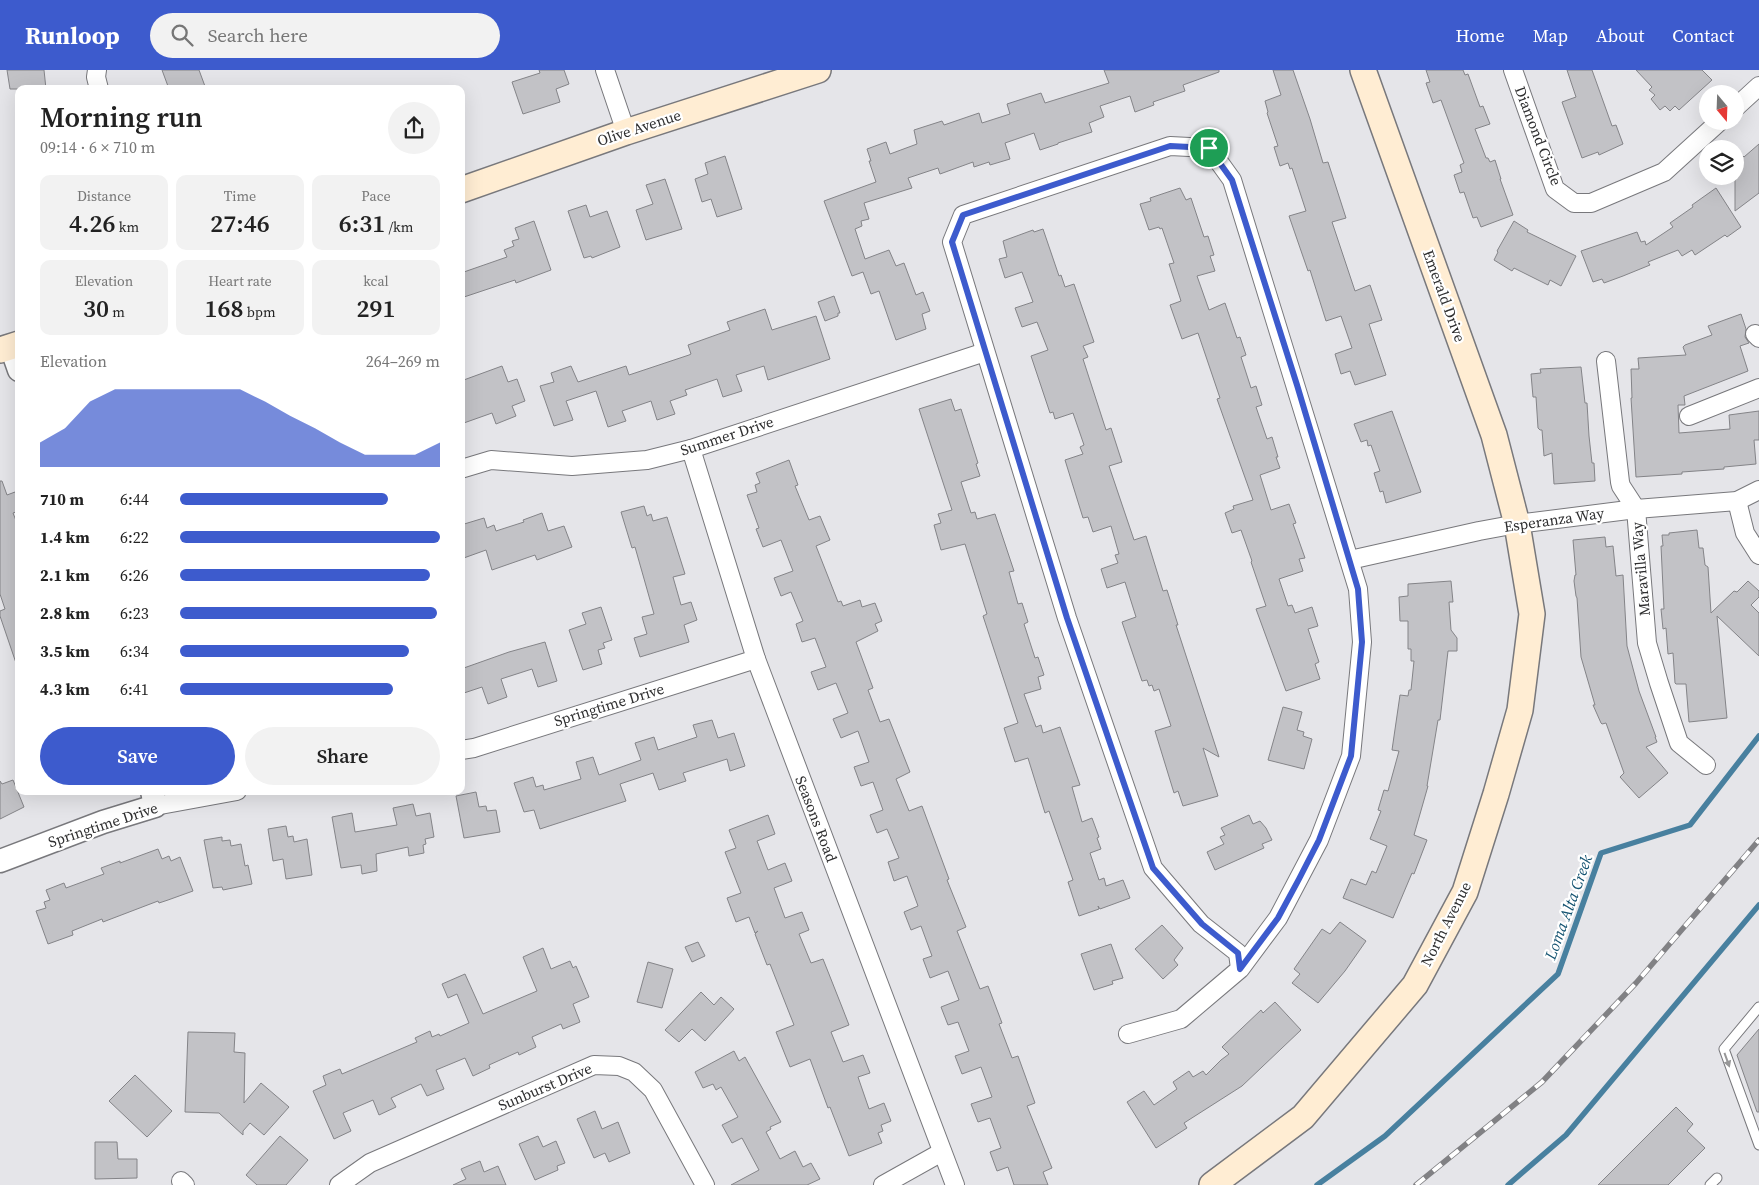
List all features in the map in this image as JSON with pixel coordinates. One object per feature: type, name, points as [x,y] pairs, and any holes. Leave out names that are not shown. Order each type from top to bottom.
[{"type":"main road","name":"Olive Avenue","points":[[465,189],[626,132],[818,70]]},
{"type":"main road","name":"Emerald Drive","points":[[1363,70],[1494,435],[1517,524]]},
{"type":"main road","name":"North Avenue","points":[[1212,1185],[1303,1117],[1415,985],[1465,892],[1520,710],[1532,614],[1517,524]]},
{"type":"street","points":[[97,70],[98,85]]},
{"type":"street","points":[[604,70],[626,132]]},
{"type":"street","name":"Diamond Circle","points":[[1513,70],[1555,189],[1574,203],[1591,204],[1664,172],[1710,130]]},
{"type":"street","points":[[1744,100],[1759,86]]},
{"type":"street","points":[[1128,1034],[1181,1019],[1240,969],[1278,918],[1319,840],[1351,756],[1362,642],[1358,589],[1350,560],[1232,180],[1209,148],[1170,146],[963,215],[952,242],[1067,618],[1153,868],[1202,924],[1238,953],[1240,969]]},
{"type":"street","name":"Summer Drive","points":[[465,468],[491,460],[572,466],[647,460],[691,449],[985,352]]},
{"type":"street","name":"Maravilla Way","points":[[1606,361],[1620,482],[1636,508],[1647,643],[1658,683],[1679,743],[1706,765]]},
{"type":"street","points":[[1689,416],[1759,388]]},
{"type":"street","name":"Seasons Road","points":[[691,449],[756,659],[955,1185]]},
{"type":"street","name":"Esperanza Way","points":[[1350,560],[1517,524],[1636,508],[1737,501],[1759,490]]},
{"type":"street","points":[[1737,501],[1745,533],[1759,555]]},
{"type":"street","name":"Springtime Drive","points":[[465,749],[756,659]]},
{"type":"street","name":"Springtime Drive","points":[[0,861],[103,822],[153,799],[195,795]]},
{"type":"street","name":"Sunburst Drive","points":[[340,1185],[370,1163],[594,1065],[620,1066],[634,1072],[653,1090],[705,1185]]},
{"type":"street","points":[[883,1185],[942,1152]]},
{"type":"lane","points":[[1759,1007],[1724,1049],[1759,1144]]},
{"type":"lane","points":[[1710,1185],[1717,1178]]},
{"type":"building","points":[[7,70],[44,70],[46,85],[15,85],[15,89],[10,89]]},
{"type":"building","points":[[162,70],[199,70],[205,85],[168,85]]},
{"type":"building","points":[[539,70],[564,70],[569,84],[556,89],[560,102],[523,114],[512,82],[540,73]]},
{"type":"building","points":[[1104,70],[1219,70],[1219,72],[1183,85],[1185,91],[1153,102],[1154,105],[1135,112],[1130,96],[1100,106],[1104,117],[1089,123],[1092,132],[1040,150],[1034,133],[1005,143],[1010,159],[990,165],[989,162],[974,167],[973,162],[940,174],[938,168],[908,178],[912,188],[864,203],[869,219],[861,221],[862,226],[855,229],[865,259],[889,250],[896,266],[904,263],[916,295],[923,292],[930,311],[922,314],[926,329],[896,340],[879,291],[871,294],[863,272],[852,276],[824,201],[876,182],[867,149],[886,142],[890,154],[917,144],[914,130],[942,121],[944,125],[979,113],[982,123],[1010,114],[1007,104],[1041,93],[1045,103],[1109,83]]},
{"type":"building","points":[[1273,70],[1293,70],[1323,163],[1328,162],[1346,218],[1332,222],[1355,291],[1370,285],[1382,320],[1369,324],[1386,375],[1355,385],[1350,371],[1341,374],[1335,354],[1352,348],[1341,316],[1326,321],[1310,270],[1308,271],[1289,216],[1306,211],[1292,168],[1290,169],[1288,163],[1280,166],[1274,147],[1278,146],[1265,101],[1281,95]]},
{"type":"building","points":[[1426,70],[1463,70],[1465,75],[1468,74],[1480,107],[1483,106],[1490,124],[1475,129],[1486,158],[1490,162],[1495,160],[1513,215],[1481,227],[1477,217],[1473,218],[1464,192],[1460,193],[1454,175],[1462,172],[1460,165],[1464,163],[1441,100],[1433,103],[1426,83],[1430,82]]},
{"type":"building","points":[[1567,70],[1592,70],[1612,126],[1616,125],[1623,144],[1599,155],[1598,152],[1582,158],[1562,102],[1576,97]]},
{"type":"building","points":[[1636,70],[1702,70],[1712,80],[1706,85],[1699,85],[1699,92],[1679,110],[1675,106],[1670,111],[1665,106],[1660,110],[1651,99],[1655,95],[1649,90],[1652,87]]},
{"type":"building","points":[[1759,144],[1759,193],[1735,211],[1735,185],[1744,185],[1744,157]]},
{"type":"building","points":[[725,156],[742,209],[717,217],[711,199],[702,202],[695,179],[708,174],[705,163]]},
{"type":"building","points":[[665,179],[682,229],[646,240],[636,210],[653,204],[646,185]]},
{"type":"building","points":[[1180,188],[1186,200],[1191,198],[1204,237],[1208,236],[1214,255],[1210,256],[1215,271],[1197,276],[1209,310],[1225,303],[1237,338],[1240,337],[1246,355],[1241,357],[1251,388],[1256,386],[1262,405],[1256,407],[1267,439],[1272,437],[1278,457],[1276,457],[1280,468],[1260,475],[1271,510],[1289,504],[1296,523],[1293,524],[1305,558],[1299,559],[1303,571],[1279,579],[1288,606],[1292,605],[1295,613],[1312,607],[1318,626],[1308,629],[1319,662],[1315,664],[1320,679],[1286,691],[1256,609],[1266,606],[1252,561],[1241,530],[1232,533],[1225,513],[1234,509],[1233,506],[1253,500],[1217,399],[1220,398],[1198,333],[1182,339],[1170,305],[1181,301],[1169,264],[1174,263],[1162,228],[1149,230],[1140,204],[1151,201],[1150,198]]},
{"type":"building","points":[[1716,188],[1741,227],[1695,255],[1692,250],[1682,256],[1678,250],[1648,262],[1650,265],[1623,276],[1604,283],[1602,279],[1593,282],[1581,251],[1637,232],[1641,242],[1645,241],[1646,245],[1673,227],[1670,223]]},
{"type":"building","points":[[586,205],[590,217],[607,211],[620,247],[592,258],[591,256],[584,258],[568,211]]},
{"type":"building","points":[[534,221],[551,270],[516,283],[515,280],[465,297],[465,272],[507,257],[504,250],[514,246],[512,241],[519,239],[515,228]]},
{"type":"building","points":[[1514,221],[1528,230],[1527,232],[1576,256],[1561,286],[1550,280],[1548,285],[1514,268],[1512,271],[1494,260]]},
{"type":"building","points":[[1043,229],[1059,276],[1061,275],[1065,287],[1074,284],[1094,342],[1083,346],[1088,357],[1083,359],[1106,430],[1111,428],[1122,462],[1109,466],[1134,540],[1146,536],[1163,591],[1167,590],[1178,625],[1176,625],[1219,757],[1203,748],[1218,796],[1183,806],[1178,791],[1174,793],[1155,731],[1171,726],[1159,689],[1154,691],[1152,685],[1149,686],[1147,680],[1142,681],[1122,622],[1136,617],[1125,582],[1107,588],[1101,569],[1118,563],[1115,555],[1119,554],[1111,526],[1093,532],[1088,517],[1083,518],[1065,460],[1083,454],[1080,447],[1084,445],[1073,413],[1055,419],[1053,412],[1050,413],[1031,356],[1048,350],[1037,322],[1022,327],[1015,308],[1033,302],[1022,272],[1005,278],[999,259],[1007,257],[1003,241],[1033,230],[1034,232]]},
{"type":"building","points":[[834,296],[840,313],[838,313],[838,316],[825,321],[818,302]]},
{"type":"building","points":[[765,309],[772,330],[816,316],[830,359],[768,380],[764,366],[736,375],[742,391],[723,397],[717,379],[685,390],[687,395],[670,401],[675,414],[657,420],[651,401],[622,411],[626,421],[608,427],[596,391],[566,401],[573,420],[554,426],[540,386],[554,382],[551,373],[571,366],[578,382],[626,366],[629,375],[689,355],[691,354],[688,345],[730,330],[727,322]]},
{"type":"building","points":[[1741,314],[1746,329],[1745,337],[1749,343],[1740,346],[1748,371],[1684,396],[1685,405],[1678,405],[1679,433],[1730,429],[1729,415],[1759,411],[1759,440],[1754,440],[1756,464],[1724,467],[1724,469],[1682,472],[1682,474],[1636,477],[1631,369],[1639,369],[1638,358],[1686,355],[1683,347],[1685,345],[1712,335],[1708,326]]},
{"type":"building","points":[[502,366],[508,382],[517,379],[525,401],[512,406],[516,416],[496,424],[492,413],[465,423],[465,380]]},
{"type":"building","points":[[1581,367],[1585,403],[1587,403],[1595,481],[1554,484],[1552,453],[1544,456],[1542,430],[1538,428],[1536,397],[1533,397],[1531,374],[1541,373],[1540,369]]},
{"type":"building","points":[[951,399],[955,411],[961,409],[978,463],[976,464],[980,476],[961,482],[971,513],[975,512],[977,519],[995,514],[1014,571],[1009,572],[1018,604],[1022,603],[1028,622],[1024,624],[1035,658],[1038,657],[1044,675],[1038,677],[1041,689],[1024,694],[1036,727],[1041,725],[1043,733],[1060,727],[1080,785],[1072,787],[1082,822],[1092,818],[1099,837],[1097,838],[1101,849],[1090,853],[1099,880],[1104,878],[1106,886],[1123,880],[1130,898],[1100,909],[1098,906],[1099,909],[1079,916],[1068,882],[1073,880],[1049,811],[1045,813],[1028,758],[1015,762],[1004,728],[1018,723],[983,616],[987,614],[965,544],[941,550],[934,525],[941,523],[938,514],[952,510],[919,409]]},
{"type":"building","points":[[1392,411],[1421,492],[1386,503],[1383,491],[1380,492],[1374,473],[1380,471],[1371,445],[1368,446],[1367,440],[1361,442],[1354,424]]},
{"type":"building","points":[[789,460],[798,485],[795,486],[809,520],[820,516],[830,540],[816,546],[838,602],[841,601],[843,606],[860,600],[862,607],[875,603],[882,621],[875,624],[878,631],[856,642],[873,688],[868,690],[880,722],[889,719],[910,772],[896,779],[909,811],[922,806],[949,879],[947,880],[966,927],[957,931],[980,989],[988,986],[1002,1023],[999,1024],[1012,1058],[1018,1056],[1035,1103],[1027,1106],[1052,1168],[1043,1172],[1048,1185],[1014,1185],[1008,1167],[997,1171],[990,1152],[1001,1148],[990,1118],[978,1122],[971,1104],[992,1097],[981,1067],[962,1074],[955,1056],[969,1051],[958,1022],[948,1025],[941,1007],[959,1000],[948,971],[930,978],[923,959],[932,956],[921,926],[911,930],[904,912],[918,906],[907,876],[894,881],[888,862],[899,858],[887,829],[877,833],[870,815],[883,810],[873,782],[861,786],[854,767],[869,762],[858,731],[841,738],[833,719],[848,713],[836,683],[818,690],[811,672],[826,667],[815,638],[802,642],[796,624],[803,621],[791,592],[781,596],[774,578],[793,571],[781,540],[763,547],[756,529],[759,528],[747,495],[757,492],[755,485],[760,483],[756,473]]},
{"type":"building","points":[[0,481],[2,481],[7,495],[15,492],[15,512],[13,513],[15,518],[15,660],[0,616],[0,611],[5,609],[0,594]]},
{"type":"building","points":[[644,506],[647,516],[651,514],[653,521],[667,517],[685,574],[673,577],[681,605],[691,602],[697,620],[684,625],[689,642],[640,657],[634,638],[647,634],[642,617],[654,614],[635,547],[632,548],[621,512]]},
{"type":"building","points":[[542,513],[548,531],[564,526],[572,547],[537,560],[535,555],[492,570],[486,550],[465,558],[465,524],[484,518],[487,528],[494,525],[496,531],[524,522],[523,520]]},
{"type":"building","points":[[1697,530],[1699,548],[1703,548],[1705,565],[1708,567],[1711,613],[1734,591],[1737,592],[1748,581],[1759,591],[1759,597],[1751,605],[1759,613],[1759,656],[1717,616],[1727,718],[1689,722],[1686,684],[1675,683],[1673,653],[1668,654],[1666,628],[1663,629],[1661,609],[1664,609],[1661,546],[1663,546],[1662,535]]},
{"type":"building","points":[[1605,537],[1606,547],[1613,546],[1616,576],[1623,575],[1627,646],[1639,691],[1657,742],[1646,747],[1668,773],[1639,798],[1620,777],[1624,773],[1606,723],[1601,723],[1593,705],[1595,705],[1581,657],[1574,581],[1576,575],[1573,540]]},
{"type":"building","points":[[1451,581],[1453,602],[1449,602],[1451,630],[1457,638],[1457,651],[1448,651],[1440,720],[1438,720],[1428,786],[1414,835],[1427,840],[1414,874],[1412,873],[1393,918],[1343,898],[1351,879],[1366,885],[1372,871],[1376,873],[1387,846],[1370,839],[1381,811],[1378,810],[1384,790],[1388,791],[1399,751],[1392,750],[1400,695],[1408,696],[1409,690],[1411,690],[1414,661],[1411,661],[1411,649],[1408,649],[1408,621],[1400,621],[1399,597],[1408,596],[1408,584]]},
{"type":"building","points":[[601,607],[612,640],[603,643],[605,648],[598,650],[602,664],[583,670],[569,630],[586,624],[582,613]]},
{"type":"building","points":[[545,642],[557,681],[538,687],[532,669],[501,679],[507,697],[488,704],[482,687],[465,693],[465,668]]},
{"type":"building","points":[[1283,707],[1302,712],[1297,730],[1304,732],[1303,736],[1312,739],[1304,769],[1268,760]]},
{"type":"building","points":[[712,720],[718,738],[734,733],[745,766],[730,771],[727,759],[683,773],[686,781],[659,790],[653,773],[620,784],[626,801],[540,829],[534,810],[524,812],[514,783],[533,777],[536,787],[543,785],[544,790],[581,779],[576,762],[593,757],[599,775],[641,760],[635,743],[654,737],[658,750],[697,737],[693,725]]},
{"type":"building","points":[[13,780],[15,795],[19,795],[24,807],[0,819],[0,781],[2,784]]},
{"type":"building","points":[[476,792],[479,807],[486,806],[487,811],[496,810],[500,832],[464,838],[456,796]]},
{"type":"building","points":[[413,804],[416,816],[430,813],[434,837],[425,839],[426,844],[423,845],[424,853],[409,856],[408,847],[376,854],[377,871],[362,874],[361,865],[341,868],[332,817],[352,813],[355,832],[397,825],[393,808]]},
{"type":"building","points":[[768,815],[775,834],[757,841],[768,870],[785,863],[792,881],[774,888],[785,918],[802,912],[809,930],[799,934],[811,963],[823,959],[849,1025],[831,1032],[843,1062],[863,1055],[870,1073],[858,1077],[869,1109],[884,1103],[891,1121],[881,1125],[883,1131],[878,1133],[882,1143],[849,1156],[830,1107],[828,1108],[810,1059],[790,1067],[776,1032],[794,1025],[770,964],[767,965],[755,934],[758,931],[755,933],[749,917],[736,922],[727,898],[741,893],[725,852],[736,848],[729,830]]},
{"type":"building","points":[[1249,815],[1253,824],[1260,821],[1272,840],[1262,844],[1264,848],[1215,870],[1207,852],[1224,844],[1220,837],[1225,835],[1221,828]]},
{"type":"building","points":[[286,826],[288,837],[293,836],[294,842],[307,839],[312,875],[286,879],[283,859],[273,861],[268,829]]},
{"type":"building","points":[[222,837],[222,841],[230,840],[231,846],[241,844],[245,866],[248,865],[252,884],[223,890],[222,887],[213,888],[204,840]]},
{"type":"building","points":[[158,849],[162,859],[169,856],[171,861],[180,857],[193,891],[159,903],[158,901],[103,922],[102,919],[72,931],[73,935],[48,944],[36,911],[46,908],[44,902],[50,900],[46,890],[64,883],[66,888],[104,874],[101,868]]},
{"type":"building","points":[[1340,922],[1366,941],[1345,971],[1318,1003],[1292,983],[1300,974],[1294,969],[1322,929],[1330,934]]},
{"type":"building","points":[[1162,925],[1183,948],[1174,960],[1178,965],[1163,979],[1135,949]]},
{"type":"building","points":[[698,942],[705,956],[692,962],[685,947]]},
{"type":"building","points":[[1111,944],[1123,978],[1112,981],[1113,984],[1094,990],[1081,954]]},
{"type":"building","points":[[543,948],[551,969],[570,961],[573,968],[576,966],[589,997],[573,1004],[580,1022],[563,1029],[561,1024],[532,1037],[536,1047],[519,1055],[518,1052],[489,1065],[490,1068],[473,1076],[465,1058],[436,1070],[444,1089],[427,1096],[421,1084],[391,1098],[396,1107],[379,1115],[373,1100],[343,1113],[351,1131],[334,1139],[313,1091],[326,1085],[323,1076],[340,1069],[342,1074],[417,1042],[415,1038],[430,1031],[432,1037],[439,1034],[440,1036],[469,1023],[457,994],[448,998],[442,984],[465,974],[483,1014],[537,991],[523,957]]},
{"type":"building","points":[[648,962],[673,969],[662,1008],[637,1002]]},
{"type":"building","points":[[701,992],[714,1005],[721,997],[734,1009],[705,1041],[692,1029],[679,1042],[665,1030]]},
{"type":"building","points":[[1275,1002],[1301,1030],[1242,1086],[1184,1123],[1187,1128],[1156,1148],[1127,1102],[1144,1091],[1154,1105],[1177,1089],[1173,1082],[1189,1071],[1193,1077],[1203,1071],[1206,1075],[1229,1054],[1222,1047],[1261,1010],[1263,1013]]},
{"type":"building","points":[[1759,1029],[1759,1112],[1757,1112],[1737,1055]]},
{"type":"building","points":[[188,1032],[235,1033],[234,1052],[245,1053],[244,1103],[261,1083],[289,1107],[264,1135],[250,1123],[243,1131],[243,1135],[219,1113],[185,1112]]},
{"type":"building","points":[[734,1051],[739,1061],[745,1057],[781,1122],[770,1127],[771,1129],[766,1132],[780,1159],[795,1151],[803,1167],[811,1163],[820,1179],[807,1185],[731,1185],[759,1170],[742,1138],[732,1143],[722,1125],[738,1117],[721,1087],[716,1090],[713,1084],[703,1088],[695,1072]]},
{"type":"building","points":[[135,1075],[172,1111],[147,1137],[109,1101]]},
{"type":"building","points":[[1676,1107],[1693,1124],[1687,1131],[1705,1148],[1668,1185],[1598,1185]]},
{"type":"building","points":[[595,1111],[602,1129],[618,1122],[630,1153],[609,1162],[605,1153],[594,1158],[577,1119]]},
{"type":"building","points":[[280,1136],[308,1160],[286,1185],[257,1185],[246,1175]]},
{"type":"building","points":[[538,1136],[543,1147],[556,1141],[565,1163],[557,1166],[558,1170],[535,1180],[519,1144]]},
{"type":"building","points":[[95,1142],[117,1142],[118,1159],[137,1159],[137,1178],[95,1179]]},
{"type":"building","points":[[480,1161],[484,1172],[498,1166],[506,1185],[453,1185],[466,1179],[461,1169]]},
{"type":"waterway","name":"Loma Alta Creek","points":[[1317,1185],[1385,1136],[1558,974],[1601,853],[1690,825],[1759,736]]},
{"type":"waterway","points":[[1508,1185],[1566,1135],[1759,905]]},
{"type":"railway","points":[[1416,1185],[1542,1082],[1636,983],[1759,840]]},
{"type":"route","points":[[1170,146],[1209,148],[1232,180],[1297,385],[1358,589],[1362,642],[1351,756],[1319,840],[1299,879],[1278,918],[1240,969],[1238,953],[1202,924],[1153,868],[1067,618],[952,242],[963,215],[1170,146]]}]
